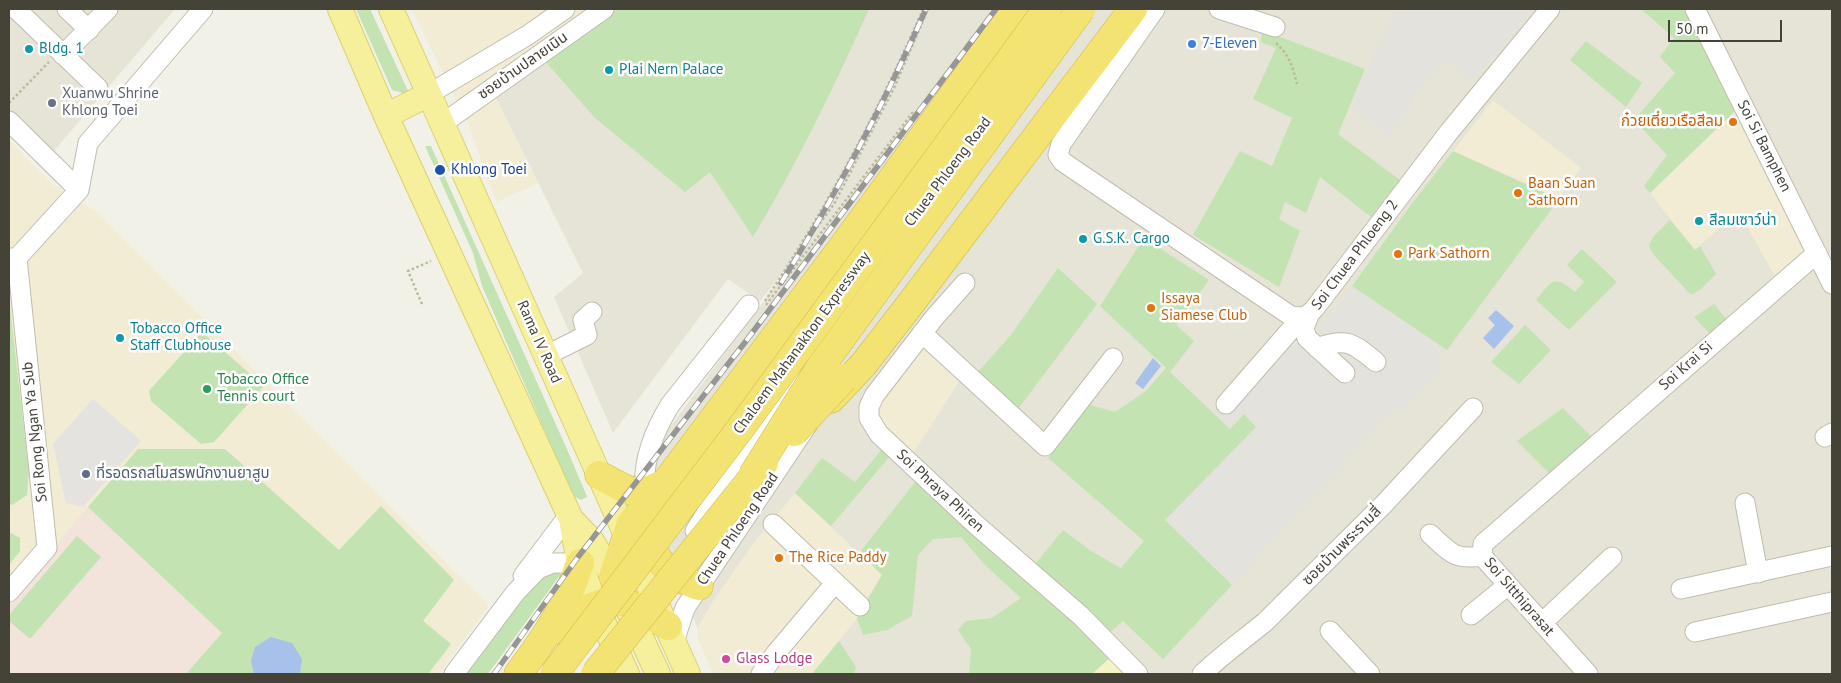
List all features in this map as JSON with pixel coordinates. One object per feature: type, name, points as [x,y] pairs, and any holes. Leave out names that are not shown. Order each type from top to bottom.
[{"type":"highway","points":[[645,609],[625,535],[631,523],[844,245],[1016,9]]},
{"type":"highway","name":"Chaloem Mahanakhon Expressway","points":[[554,674],[740,429],[1047,9]]},
{"type":"highway","name":"Chaloem Mahanakhon Expressway","points":[[752,476],[820,369],[1081,9]]},
{"type":"highway","name":"Chaloem Mahanakhon Expressway","points":[[595,674],[752,476],[844,378],[901,305],[1115,9]]},
{"type":"highway","points":[[808,424],[863,365],[1133,9]]},
{"type":"highway","points":[[599,475],[631,491],[655,491]]},
{"type":"highway","points":[[655,491],[647,520],[649,543],[660,564],[677,579],[699,586]]},
{"type":"highway","points":[[518,674],[549,633],[571,591],[580,563]]},
{"type":"highway","points":[[549,633],[587,604],[605,584],[645,609]]},
{"type":"main road","name":"Rama IV Road","points":[[340,9],[386,116],[570,517],[587,604],[627,674]]},
{"type":"main road","name":"Rama IV Road","points":[[391,9],[625,535],[645,609],[658,674]]},
{"type":"main road","points":[[386,116],[428,94]]},
{"type":"main road","name":"Rama IV Road","points":[[570,517],[592,541],[645,609],[688,674]]},
{"type":"street","points":[[16,9],[98,88]]},
{"type":"street","points":[[67,9],[89,30]]},
{"type":"street","points":[[63,55],[108,9]]},
{"type":"street","points":[[79,190],[88,143],[203,9]]},
{"type":"street","points":[[428,94],[528,35],[565,9]]},
{"type":"street","name":"ซอยบ้านปลายเนิน","points":[[442,124],[604,9]]},
{"type":"street","name":"Chuea Phloeng Road","points":[[645,609],[741,458],[825,332],[983,127],[1067,9]]},
{"type":"street","name":"Soi Chuea Phloeng 2","points":[[1155,9],[1061,144],[1058,155],[1062,162],[1291,316],[1305,317],[1450,130],[1550,9]]},
{"type":"street","points":[[1219,9],[1272,26]]},
{"type":"street","name":"Soi Si Bamphen","points":[[1695,9],[1832,284]]},
{"type":"street","points":[[9,121],[79,190]]},
{"type":"street","name":"Soi Rong Ngan Ya Sub","points":[[9,592],[47,548],[13,258],[79,190]]},
{"type":"street","name":"Soi Krai Si","points":[[1555,479],[1817,253]]},
{"type":"street","name":"Soi Phraya Phiren","points":[[966,283],[922,333],[872,401],[870,418],[879,434],[984,532],[1081,616],[1138,674]]},
{"type":"street","points":[[655,491],[644,473],[652,439],[659,422],[670,405],[758,306]]},
{"type":"street","points":[[545,356],[587,335],[583,320],[592,312]]},
{"type":"street","points":[[1305,317],[1304,328],[1307,338],[1345,373]]},
{"type":"street","points":[[1226,404],[1305,317]]},
{"type":"street","name":"Chuea Phloeng Road","points":[[645,609],[685,608],[808,424],[825,332]]},
{"type":"street","points":[[922,333],[1045,446],[1114,358]]},
{"type":"street","points":[[1317,348],[1332,342],[1346,341],[1358,347],[1376,362]]},
{"type":"street","name":"ซอยบ้านพระรามสี่","points":[[1202,674],[1229,648],[1245,639],[1264,622],[1384,504],[1473,408]]},
{"type":"street","name":"Soi Sitthiprasat","points":[[1555,479],[1483,544],[1482,556],[1588,674]]},
{"type":"street","points":[[1745,503],[1758,573]]},
{"type":"street","points":[[515,593],[525,572],[570,517]]},
{"type":"street","points":[[773,524],[860,606]]},
{"type":"street","points":[[1430,534],[1452,555],[1465,558],[1482,556]]},
{"type":"street","points":[[1682,590],[1832,556]]},
{"type":"street","points":[[1542,623],[1612,558]]},
{"type":"street","points":[[454,674],[515,593],[538,568],[553,562],[580,563]]},
{"type":"street","points":[[761,674],[776,653],[835,583]]},
{"type":"street","points":[[1471,615],[1508,585]]},
{"type":"street","points":[[1695,632],[1832,602]]},
{"type":"street","points":[[1330,631],[1370,674]]},
{"type":"path","points":[[782,275],[818,218],[864,134],[897,71],[923,9]]},
{"type":"path","points":[[758,306],[834,204],[895,86],[928,9]]},
{"type":"path","points":[[1272,26],[1268,36],[1286,52],[1297,84]]},
{"type":"path","points":[[9,104],[54,58],[63,55]]},
{"type":"path","points":[[758,306],[918,105]]},
{"type":"path","points":[[422,304],[408,271],[432,261]]},
{"type":"shaded area","points":[[9,9],[175,9],[53,152],[9,132]]},
{"type":"shaded area","points":[[356,9],[370,9],[410,95],[392,90]]},
{"type":"shaded area","points":[[412,9],[586,9],[456,100]]},
{"type":"shaded area","points":[[586,9],[1832,9],[1832,674],[718,674],[631,479],[815,233],[760,301],[728,279],[613,433],[554,297],[583,273],[496,98],[466,118],[456,100]]},
{"type":"shaded area","points":[[616,9],[869,9],[785,182],[753,237],[710,172],[685,192],[594,117],[546,62]]},
{"type":"shaded area","points":[[1395,9],[1533,9],[1472,81],[1445,60],[1414,96],[1390,137],[1350,106]]},
{"type":"shaded area","points":[[1641,9],[1685,9],[1735,111],[1650,193],[1644,186],[1667,155],[1634,120],[1675,73],[1660,57],[1674,38]]},
{"type":"shaded area","points":[[1262,30],[1365,69],[1338,134],[1400,180],[1371,217],[1320,177],[1306,213],[1285,202],[1279,219],[1300,231],[1279,287],[1193,235],[1240,151],[1272,166],[1292,118],[1253,99],[1276,48],[1261,42]]},
{"type":"shaded area","points":[[1586,41],[1642,83],[1626,107],[1570,60]]},
{"type":"shaded area","points":[[495,97],[538,183],[496,202],[466,118]]},
{"type":"shaded area","points":[[1493,100],[1581,168],[1447,350],[1352,286],[1413,202]]},
{"type":"shaded area","points":[[1735,111],[1809,251],[1776,278],[1738,211],[1695,250],[1650,193]]},
{"type":"shaded area","points":[[9,141],[53,185],[98,213],[489,606],[439,674],[9,674]]},
{"type":"shaded area","points":[[425,146],[431,146],[566,447],[587,497],[581,500],[573,496],[482,286],[473,253]]},
{"type":"shaded area","points":[[1453,151],[1559,199],[1447,350],[1352,286]]},
{"type":"shaded area","points":[[1670,220],[1695,250],[1700,246],[1716,274],[1701,289],[1691,295],[1653,254],[1649,246],[1653,237]]},
{"type":"shaded area","points":[[1144,238],[1209,280],[1176,325],[1194,341],[1170,372],[1230,429],[1244,414],[1256,427],[1165,520],[1232,585],[1163,659],[1123,621],[1108,634],[1032,568],[1063,530],[1091,551],[1121,568],[1144,541],[1048,458],[1083,403],[1115,412],[1146,391],[1166,368],[1100,306]]},
{"type":"shaded area","points":[[1582,249],[1617,282],[1569,330],[1536,300],[1554,282],[1562,283],[1575,292],[1584,282],[1567,265]]},
{"type":"shaded area","points":[[1058,268],[1097,304],[1018,409],[977,373],[1011,335]]},
{"type":"shaded area","points":[[1352,286],[1447,350],[1435,363],[1442,369],[1403,409],[1395,407],[1213,606],[1145,540],[1230,429],[1211,410],[1283,330],[1303,342],[1315,336]]},
{"type":"shaded area","points":[[9,298],[29,473],[27,495],[12,505],[9,504]]},
{"type":"shaded area","points":[[1714,304],[1726,319],[1709,333],[1694,317]]},
{"type":"shaded area","points":[[1525,325],[1551,350],[1519,384],[1491,362]]},
{"type":"shaded area","name":"Tobacco Office Tennis court","points":[[202,332],[264,386],[214,442],[201,444],[151,401],[149,391]]},
{"type":"shaded area","points":[[924,349],[960,380],[911,457],[881,430],[873,410]]},
{"type":"shaded area","name":"ที่รอดรถสโมสรพนักงานยาสูบ","points":[[93,399],[141,441],[83,507],[66,503],[53,444]]},
{"type":"shaded area","points":[[1563,408],[1592,437],[1551,475],[1517,441]]},
{"type":"shaded area","points":[[883,448],[890,456],[831,526],[795,493],[822,458],[855,482]]},
{"type":"shaded area","points":[[138,449],[225,449],[339,550],[381,506],[454,580],[423,621],[451,644],[428,674],[186,674],[222,633],[88,507]]},
{"type":"shaded area","points":[[916,481],[1069,615],[1111,657],[1092,674],[969,674],[971,649],[958,630],[966,621],[992,618],[1021,598],[985,565],[961,537],[933,539],[918,555],[912,616],[887,630],[863,635],[857,618],[882,575],[860,552]]},
{"type":"shaded area","points":[[795,493],[882,575],[867,598],[860,615],[812,674],[713,674],[697,636],[699,625],[711,604],[752,545]]},
{"type":"shaded area","points":[[88,507],[222,633],[186,674],[9,674],[9,601]]},
{"type":"shaded area","points":[[9,532],[20,538],[20,551],[9,565]]},
{"type":"shaded area","points":[[77,536],[101,557],[30,639],[9,621],[9,615]]},
{"type":"shaded area","points":[[550,569],[561,574],[488,674],[462,674],[514,605]]},
{"type":"shaded area","points":[[839,641],[856,667],[854,674],[812,674]]},
{"type":"sand","points":[[1111,657],[1128,674],[1092,674]]},
{"type":"water","points":[[1496,310],[1514,326],[1494,349],[1483,338],[1495,325],[1488,318]]},
{"type":"water","points":[[1153,358],[1161,366],[1143,389],[1135,383]]},
{"type":"water","points":[[271,637],[292,643],[302,659],[300,674],[254,674],[251,661],[255,647]]},
{"type":"railway","points":[[781,283],[858,149],[926,9]]},
{"type":"railway","points":[[494,674],[578,557],[746,341],[996,9]]},
{"type":"place","name":"7-Eleven","points":[[1192,44]]},
{"type":"place","name":"Bldg. 1","points":[[29,49]]},
{"type":"place","name":"Plai Nern Palace","points":[[609,70]]},
{"type":"place","name":"Xuanwu Shrine Khlong Toei","points":[[52,103]]},
{"type":"place","name":"ก๋วยเตี๋ยวเรือสีลม","points":[[1733,122]]},
{"type":"place","name":"Khlong Toei","points":[[440,170]]},
{"type":"place","name":"Baan Suan Sathorn","points":[[1518,193]]},
{"type":"place","name":"สีลมเซาว์น่า","points":[[1699,221]]},
{"type":"place","name":"G.S.K. Cargo","points":[[1083,239]]},
{"type":"place","name":"Park Sathorn","points":[[1398,254]]},
{"type":"place","name":"Issaya Siamese Club","points":[[1151,308]]},
{"type":"place","name":"Tobacco Office Staff Clubhouse","points":[[120,338]]},
{"type":"place","name":"Tobacco Office Tennis court","points":[[207,389]]},
{"type":"place","name":"ที่รอดรถสโมสรพนักงานยาสูบ","points":[[86,474]]},
{"type":"place","name":"The Rice Paddy","points":[[779,558]]},
{"type":"place","name":"Glass Lodge","points":[[726,659]]}]
